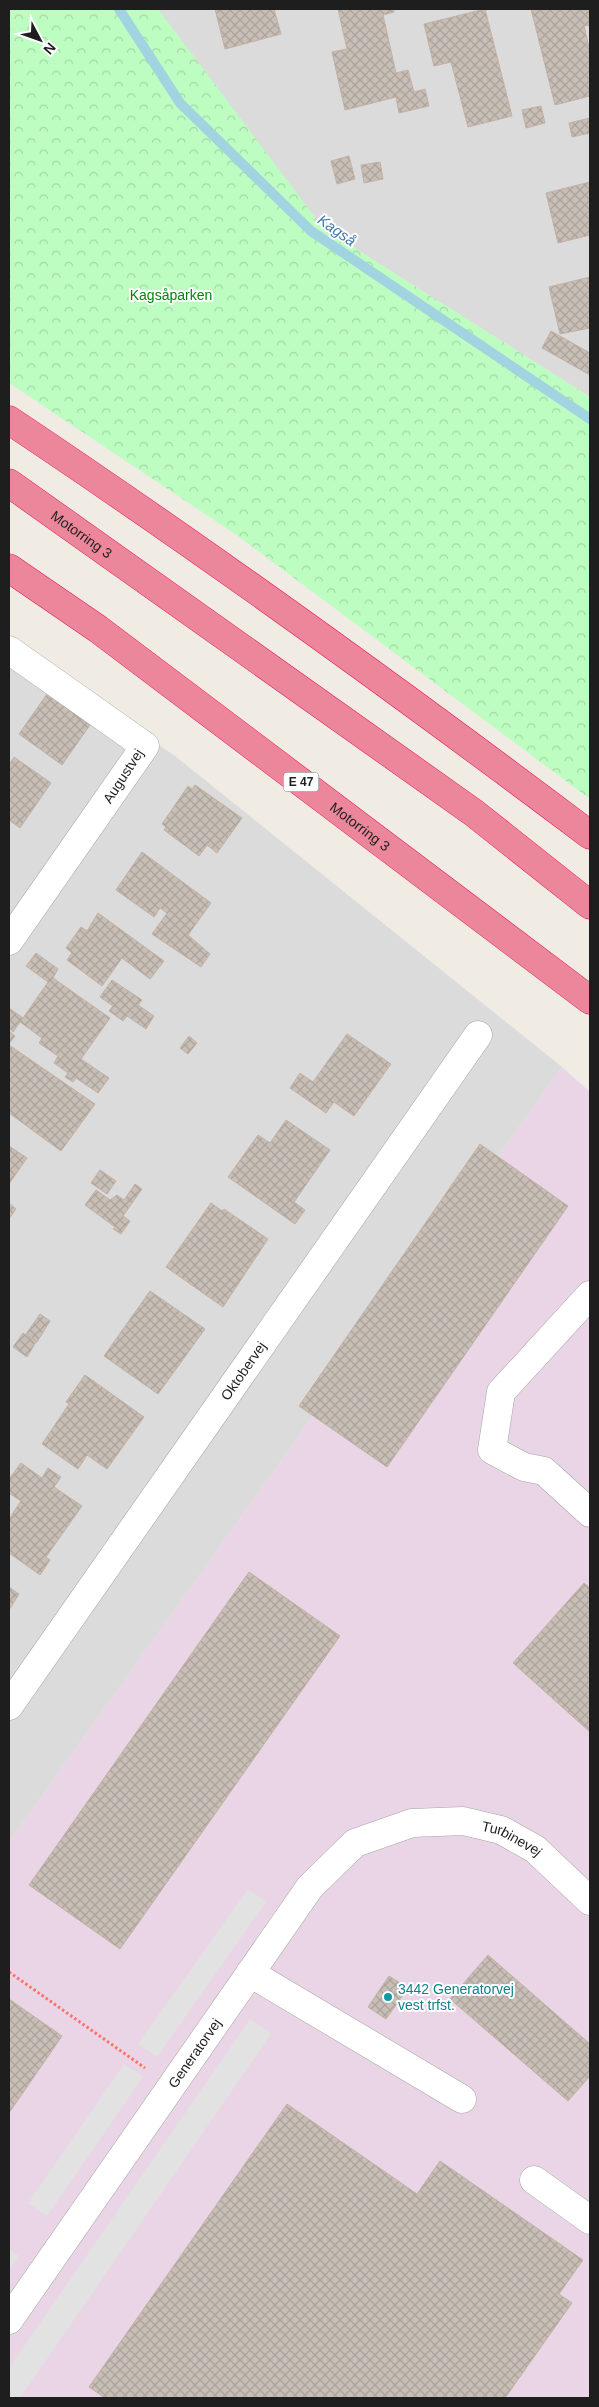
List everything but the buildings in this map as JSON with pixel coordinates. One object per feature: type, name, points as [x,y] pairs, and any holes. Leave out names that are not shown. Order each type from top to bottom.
[{"type":"highway","points":[[9,420],[125,498],[391,687],[590,835]]},
{"type":"highway","name":"Motorring 3","points":[[9,483],[474,813],[590,905]]},
{"type":"highway","name":"Motorring 3","points":[[9,568],[98,630],[590,1000]]},
{"type":"street","name":"Augustvej","points":[[9,650],[145,746],[9,941]]},
{"type":"street","name":"Oktobervej","points":[[9,1706],[478,1035]]},
{"type":"street","points":[[590,1295],[501,1392],[492,1450],[524,1467],[544,1472],[590,1513]]},
{"type":"street","name":"Turbinevej","points":[[412,1823],[463,1821],[500,1830],[535,1849],[590,1901]]},
{"type":"street","name":"Generatorvej","points":[[9,2320],[310,1886],[355,1843],[412,1823]]},
{"type":"street","points":[[250,1973],[462,2099]]},
{"type":"street","points":[[534,2180],[590,2220]]},
{"type":"path","points":[[9,1972],[172,2086]]},
{"type":"shaded area","points":[[151,9],[590,9],[590,397],[323,228]]},
{"type":"shaded area","points":[[9,642],[175,756],[562,1067],[9,1842]]},
{"type":"shaded area","points":[[562,1067],[590,1092],[590,2398],[9,2398],[9,1842]]},
{"type":"shaded area","points":[[248,1889],[266,1902],[157,2057],[138,2044]]},
{"type":"shaded area","points":[[250,2019],[271,2034],[20,2398],[9,2398],[9,2368]]},
{"type":"shaded area","points":[[124,2064],[143,2077],[47,2216],[28,2203]]},
{"type":"shaded area","points":[[9,2249],[19,2256],[9,2270]]},
{"type":"green space","name":"Kagsåparken","points":[[9,9],[158,9],[323,228],[590,397],[590,799],[238,536],[9,383]]},
{"type":"waterway","name":"Kagså","points":[[119,9],[180,103],[311,231],[590,419]]},
{"type":"place","name":"3442 Generatorvej vest trfst.","points":[[388,1997]]}]
